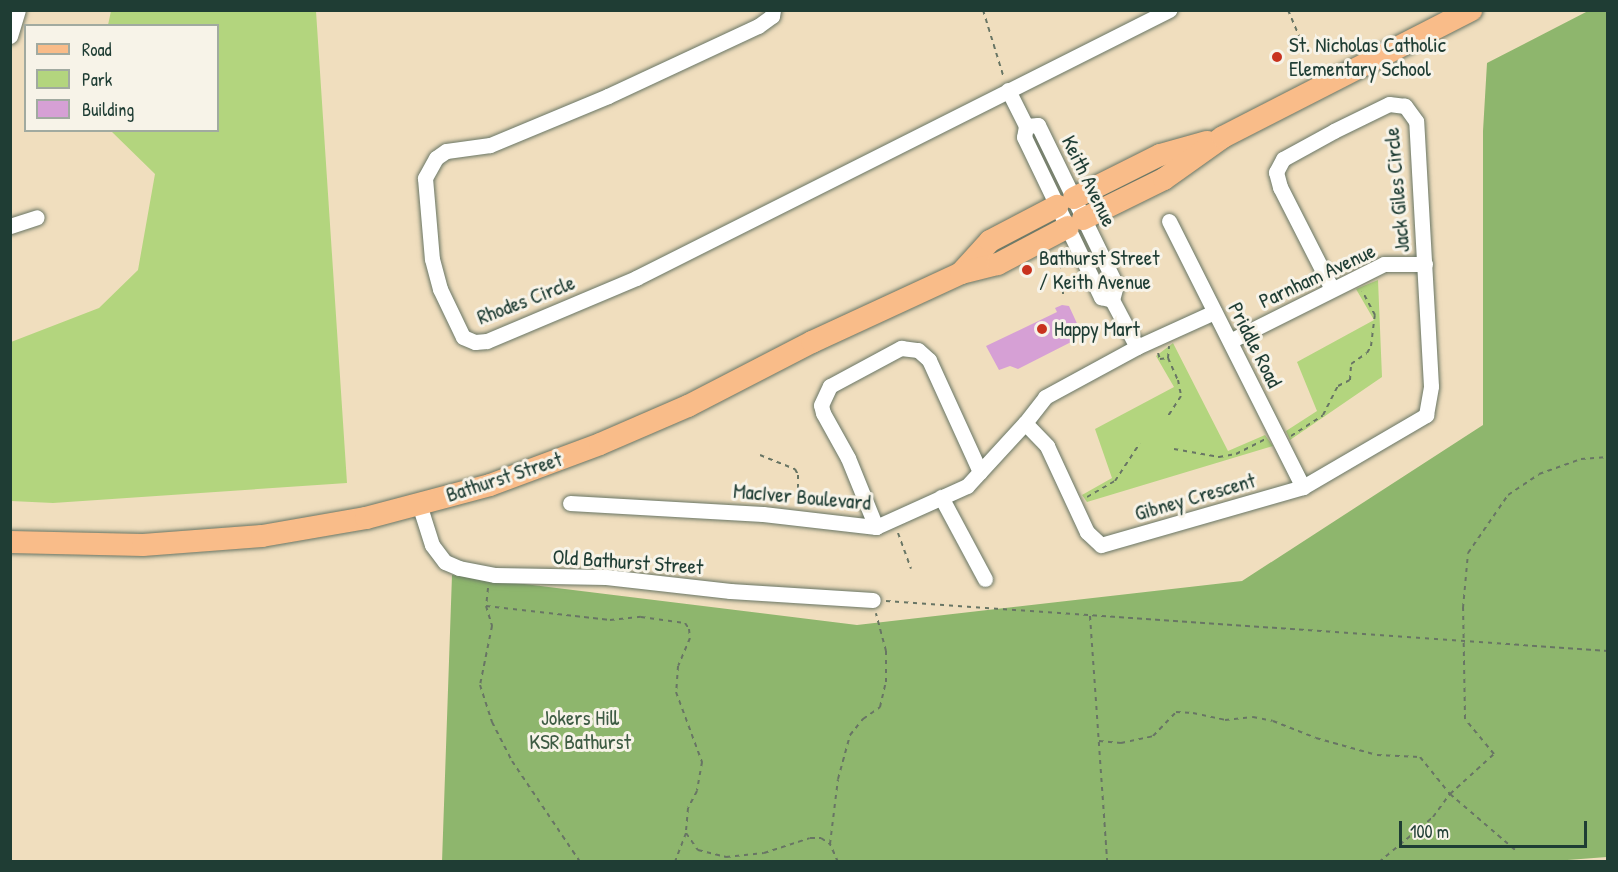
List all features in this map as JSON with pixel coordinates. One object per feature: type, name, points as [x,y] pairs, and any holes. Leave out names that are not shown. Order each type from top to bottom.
[{"type":"main road","name":"Bathurst Street","points":[[10,542],[143,545],[262,536],[366,518],[490,485],[600,444],[688,406],[813,342],[961,273],[998,264],[1164,179],[1223,137],[1471,10]]},
{"type":"main road","name":"Bathurst Street","points":[[961,273],[990,241],[1065,202],[1160,155],[1223,137]]},
{"type":"street","points":[[10,36],[18,10]]},
{"type":"street","name":"Rhodes Circle","points":[[773,10],[772,15],[758,26],[608,96],[490,145],[446,151],[436,158],[425,178],[432,259],[440,288],[463,337],[475,342],[487,341],[636,278],[1006,83]]},
{"type":"street","points":[[1006,83],[1169,10]]},
{"type":"street","name":"Keith Avenue","points":[[1006,83],[1026,126],[1024,136],[1076,223],[1101,297],[1112,300],[1144,344]]},
{"type":"street","name":"Jack Giles Circle","points":[[1332,289],[1280,187],[1276,172],[1283,159],[1389,104],[1405,106],[1416,121],[1425,264]]},
{"type":"street","points":[[10,226],[37,217]]},
{"type":"street","name":"Priddle Road","points":[[1169,221],[1303,487]]},
{"type":"street","name":"Parnham Avenue","points":[[1230,341],[1384,264],[1425,264]]},
{"type":"street","points":[[1425,264],[1431,386],[1426,415],[1436,427]]},
{"type":"street","name":"MacIver Boulevard","points":[[570,503],[798,518],[876,527],[967,486],[1025,423],[1045,397],[1144,344],[1214,312]]},
{"type":"street","points":[[876,527],[848,458],[823,413],[821,405],[830,386],[901,348],[918,350],[929,360],[980,472]]},
{"type":"street","name":"Gibney Crescent","points":[[1025,423],[1047,446],[1087,531],[1101,545],[1303,487],[1426,415]]},
{"type":"street","points":[[941,497],[985,579]]},
{"type":"street","name":"Old Bathurst Street","points":[[419,504],[432,546],[445,562],[489,573],[606,578],[730,591],[873,600]]},
{"type":"path","points":[[983,10],[1006,83]]},
{"type":"path","points":[[1288,10],[1302,43]]},
{"type":"path","points":[[1060,255],[1063,294]]},
{"type":"path","points":[[1174,449],[1219,457],[1236,454],[1279,438],[1323,415],[1338,386],[1350,380],[1351,364],[1367,353],[1371,346],[1376,315],[1355,278]]},
{"type":"path","points":[[1144,344],[1160,359],[1168,357],[1178,380],[1181,396],[1168,416]]},
{"type":"path","points":[[1074,504],[1115,481],[1140,443]]},
{"type":"path","points":[[760,455],[795,469],[798,475],[798,518]]},
{"type":"path","points":[[1379,861],[1433,817],[1450,794],[1494,754],[1465,719],[1463,641],[1468,553],[1508,495],[1550,470],[1581,459],[1608,457]]},
{"type":"path","points":[[893,519],[911,569]]},
{"type":"path","points":[[489,573],[486,606],[492,626],[480,685],[492,722],[512,761],[580,861]]},
{"type":"path","points":[[838,861],[830,844],[837,779],[850,735],[863,719],[880,707],[886,682],[886,651],[873,600],[1608,651]]},
{"type":"path","points":[[486,606],[610,620],[641,617],[685,623],[689,629],[690,638],[678,666],[676,692],[702,762],[697,791],[688,808],[686,833],[675,861]]},
{"type":"path","points":[[1090,615],[1107,861]]},
{"type":"path","points":[[1099,741],[1121,743],[1153,736],[1176,712],[1225,720],[1253,717],[1273,721],[1316,738],[1377,755],[1420,757],[1450,794],[1515,850]]},
{"type":"path","points":[[686,833],[698,850],[726,857],[764,853],[810,838],[820,838],[830,844]]},
{"type":"green space","points":[[111,11],[316,11],[347,483],[53,503],[11,501],[11,342],[99,308],[138,270],[155,174],[112,132],[219,132],[219,24],[108,24]]},
{"type":"green space","name":"Jokers Hill KSR Bathurst","points":[[1588,11],[1607,11],[1607,857],[1541,862],[442,862],[452,575],[857,625],[1242,581],[1483,425],[1483,131],[1487,63]]},
{"type":"green space","points":[[1378,280],[1382,377],[1290,440],[1286,431],[1317,411],[1297,362],[1374,320],[1356,289]]},
{"type":"green space","points":[[1173,343],[1228,451],[1265,435],[1273,446],[1087,502],[1082,495],[1112,478],[1095,429],[1174,387],[1156,356]]},
{"type":"building","points":[[1062,305],[1069,306],[1080,330],[1077,339],[1018,369],[1010,366],[999,370],[986,346],[1057,312],[1055,308]]},
{"type":"place","name":"St. Nicholas Catholic Elementary School","points":[[1277,57]]},
{"type":"place","name":"Bathurst Street / Keith Avenue","points":[[1027,270]]},
{"type":"place","name":"Happy Mart","points":[[1042,329]]}]
